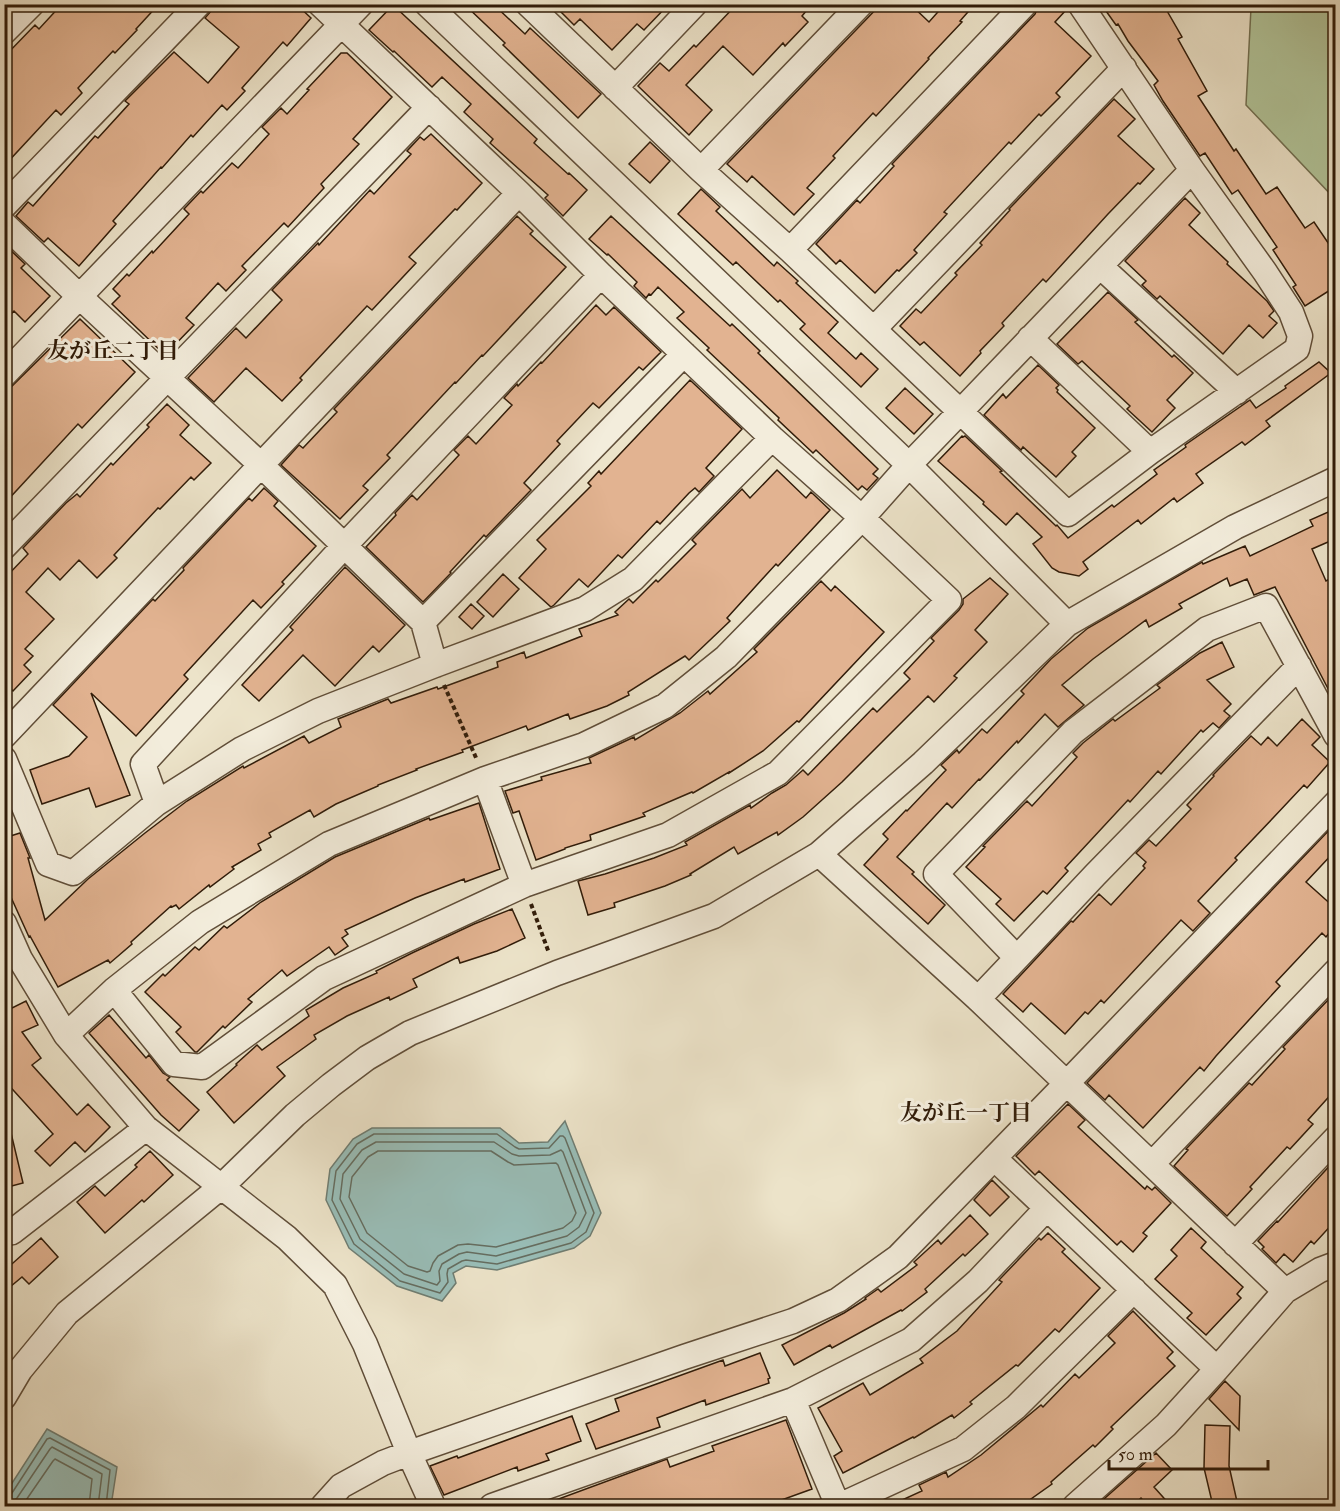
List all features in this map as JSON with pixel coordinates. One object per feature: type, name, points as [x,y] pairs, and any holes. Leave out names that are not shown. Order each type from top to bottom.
[{"type":"street","points":[[4,32],[32,4]]},
{"type":"street","points":[[4,206],[199,4]]},
{"type":"street","points":[[114,990],[174,1064],[202,1067],[324,978],[524,885],[668,835],[778,773],[949,600],[772,438],[320,4]]},
{"type":"street","points":[[4,375],[361,4]]},
{"type":"street","points":[[428,4],[909,465],[1067,624]]},
{"type":"street","points":[[615,88],[695,4]]},
{"type":"street","points":[[701,170],[861,4]]},
{"type":"street","points":[[790,250],[1025,4]]},
{"type":"street","points":[[529,5],[701,170],[790,250],[1068,514],[1150,452],[1297,349],[1300,336],[1292,312],[1192,170],[1080,4]]},
{"type":"street","points":[[874,329],[1124,69]]},
{"type":"street","points":[[4,547],[429,107]]},
{"type":"street","points":[[66,1035],[114,990],[200,922],[329,844],[485,779],[584,745],[665,706],[726,657],[862,518],[909,465],[1192,170]]},
{"type":"street","points":[[4,736],[519,193]]},
{"type":"street","points":[[4,224],[261,465],[423,622],[435,665]]},
{"type":"street","points":[[1100,266],[1237,392]]},
{"type":"street","points":[[157,803],[143,764],[344,546],[601,275]]},
{"type":"street","points":[[1030,338],[1150,452]]},
{"type":"street","points":[[423,622],[684,354]]},
{"type":"street","points":[[4,759],[48,864],[73,873],[157,803],[242,749],[318,711],[585,609],[633,579],[772,438]]},
{"type":"street","points":[[4,1397],[12,1363],[67,1313],[222,1186],[295,1115],[367,1058],[411,1033],[557,974],[714,916],[819,854],[923,763],[1067,624],[1235,527],[1335,478]]},
{"type":"street","points":[[1017,958],[936,874],[1073,732],[1207,629],[1266,606],[1335,735]]},
{"type":"street","points":[[978,999],[1299,666]]},
{"type":"street","points":[[485,779],[524,885]]},
{"type":"street","points":[[323,1506],[341,1486],[409,1453],[673,1360],[793,1321],[838,1299],[898,1257],[1335,803]]},
{"type":"street","points":[[819,854],[978,999],[1285,1291]]},
{"type":"street","points":[[4,923],[20,959],[66,1035],[146,1128],[287,1238],[335,1285],[365,1344],[433,1506]]},
{"type":"street","points":[[1152,1164],[1335,971]]},
{"type":"street","points":[[4,1228],[12,1232],[146,1128]]},
{"type":"street","points":[[1235,1245],[1335,1138]]},
{"type":"street","points":[[994,1158],[1217,1369]]},
{"type":"street","points":[[492,1506],[793,1400],[911,1340],[978,1281],[1047,1208]]},
{"type":"street","points":[[1075,1506],[1166,1425],[1285,1291],[1320,1270],[1335,1264]]},
{"type":"street","points":[[793,1400],[838,1506],[963,1449],[1016,1407],[1134,1290]]},
{"type":"path","points":[[435,665],[485,779]]},
{"type":"path","points":[[524,885],[557,974]]},
{"type":"green space","points":[[1249,5],[1335,5],[1335,199],[1246,105],[1251,8]]},
{"type":"water","points":[[565,1121],[601,1213],[590,1236],[574,1248],[497,1270],[466,1266],[453,1273],[456,1283],[442,1301],[397,1286],[349,1248],[326,1200],[330,1169],[353,1139],[372,1128],[500,1128],[519,1143],[548,1142]]},
{"type":"water","points":[[47,1429],[117,1467],[111,1506],[5,1506],[5,1494]]},
{"type":"building","points":[[62,4],[159,4],[115,53],[113,51],[78,88],[82,93],[61,115],[56,110],[4,166],[4,57],[35,25],[39,29]]},
{"type":"building","points":[[217,4],[296,4],[311,18],[287,46],[283,42],[242,88],[245,91],[227,110],[222,105],[161,167],[113,221],[116,224],[79,266],[48,238],[44,242],[16,216],[28,202],[33,206],[95,136],[98,138],[129,104],[125,101],[174,52],[208,83],[239,47],[205,18]]},
{"type":"building","points":[[464,4],[493,4],[525,34],[530,28],[601,94],[578,118]]},
{"type":"building","points":[[553,4],[669,4],[644,30],[637,24],[612,50],[580,19],[574,25]]},
{"type":"building","points":[[737,4],[812,4],[802,16],[808,22],[785,46],[783,43],[753,75],[723,46],[686,85],[712,110],[689,135],[638,86],[660,63],[669,71],[694,45],[696,47]]},
{"type":"building","points":[[881,4],[910,4],[929,22],[945,4],[975,4],[960,21],[962,22],[876,116],[873,113],[833,156],[835,158],[807,188],[814,194],[794,215],[752,176],[747,182],[727,164]]},
{"type":"building","points":[[1039,4],[1066,4],[1067,9],[1055,22],[1091,56],[1056,93],[1060,97],[1041,116],[1039,114],[1011,144],[1009,142],[944,212],[947,214],[914,250],[917,253],[875,293],[840,260],[836,264],[816,244],[857,200],[860,203],[894,166],[892,164],[1035,14]]},
{"type":"building","points":[[1101,4],[1163,4],[1182,37],[1178,39],[1207,91],[1198,96],[1266,194],[1277,187],[1305,228],[1314,222],[1335,253],[1335,287],[1305,306],[1293,287],[1296,285],[1273,250],[1277,247],[1238,190],[1232,194],[1205,153],[1200,156],[1154,85],[1158,81]]},
{"type":"building","points":[[393,5],[537,139],[534,143],[587,190],[563,216],[545,198],[548,195],[490,143],[493,139],[464,112],[471,104],[442,77],[432,87],[369,30]]},
{"type":"building","points":[[341,53],[347,53],[392,97],[353,139],[359,144],[321,184],[324,188],[288,227],[284,223],[242,266],[246,270],[226,291],[218,283],[186,318],[194,325],[165,355],[112,304],[120,296],[113,289],[127,274],[129,276],[152,251],[153,253],[189,214],[184,209],[201,191],[203,193],[232,163],[238,168],[269,134],[262,127],[281,108],[287,114]]},
{"type":"building","points":[[1114,99],[1135,119],[1118,136],[1154,169],[1108,214],[1046,282],[1043,279],[1002,323],[1004,326],[960,376],[924,342],[920,345],[900,326],[916,309],[921,313],[957,275],[955,273],[982,245],[980,243],[1009,209]]},
{"type":"building","points":[[431,134],[482,183],[409,257],[416,263],[372,310],[367,306],[300,378],[302,380],[282,401],[246,368],[214,402],[188,378],[236,328],[246,338],[282,300],[272,290],[318,243],[319,245],[370,190],[374,194],[411,154],[407,151],[420,137],[424,140]]},
{"type":"building","points":[[650,142],[670,161],[650,183],[629,164]]},
{"type":"building","points":[[701,189],[720,207],[716,211],[774,266],[777,262],[798,281],[796,283],[838,322],[828,333],[856,359],[861,353],[878,369],[861,387],[800,329],[805,324],[780,300],[778,302],[736,262],[733,265],[678,214]]},
{"type":"building","points":[[1185,198],[1200,213],[1189,225],[1267,301],[1274,311],[1269,316],[1277,323],[1263,338],[1249,325],[1223,354],[1160,296],[1157,299],[1142,285],[1146,281],[1125,261]]},
{"type":"building","points":[[517,216],[533,231],[530,234],[566,267],[387,455],[390,458],[363,486],[368,490],[340,519],[281,465],[299,445],[303,448],[337,412],[334,409]]},
{"type":"building","points":[[611,216],[730,326],[732,324],[760,351],[758,353],[878,469],[873,474],[878,478],[867,490],[862,486],[858,490],[816,450],[813,453],[778,420],[779,418],[707,350],[709,348],[677,318],[684,312],[658,287],[646,298],[634,286],[637,282],[589,239]]},
{"type":"building","points":[[4,244],[25,264],[21,268],[50,296],[25,322],[14,311],[4,321]]},
{"type":"building","points":[[1108,292],[1138,320],[1135,322],[1172,357],[1174,355],[1193,373],[1167,400],[1175,408],[1152,432],[1127,409],[1130,406],[1082,361],[1078,364],[1057,344]]},
{"type":"building","points":[[596,305],[606,315],[614,307],[661,352],[643,370],[639,367],[599,408],[593,403],[557,441],[560,444],[524,483],[531,490],[486,537],[484,535],[423,602],[366,547],[412,495],[417,500],[459,455],[454,450],[468,436],[476,444],[512,405],[504,398],[542,363]]},
{"type":"building","points":[[80,319],[135,372],[82,428],[78,424],[4,504],[4,394]]},
{"type":"building","points":[[1319,362],[1331,373],[1266,421],[1270,426],[1245,445],[1242,442],[1196,474],[1203,483],[1177,502],[1174,498],[1141,524],[1138,520],[1083,562],[1088,569],[1079,576],[1059,572],[1052,568],[1033,544],[1042,537],[1017,513],[1006,525],[938,461],[962,436],[965,436],[1068,538],[1157,474],[1154,470],[1186,447],[1185,445],[1250,400],[1256,408]]},
{"type":"building","points":[[1038,365],[1059,385],[1056,388],[1057,392],[1095,428],[1072,452],[1076,456],[1056,477],[1023,447],[1021,450],[984,415],[1003,394],[1006,398]]},
{"type":"building","points":[[690,380],[742,429],[706,468],[714,476],[699,492],[695,488],[689,493],[660,524],[657,521],[622,558],[618,555],[588,587],[579,579],[551,607],[519,578],[546,549],[537,540],[591,486],[588,483],[599,471],[601,474]]},
{"type":"building","points":[[905,388],[933,414],[914,434],[886,408]]},
{"type":"building","points":[[167,404],[189,425],[180,435],[211,463],[194,480],[191,477],[160,509],[158,508],[114,555],[117,558],[97,578],[79,560],[60,580],[48,568],[26,592],[54,619],[25,649],[33,656],[24,665],[31,672],[13,691],[4,683],[4,579],[28,554],[23,548],[66,503],[77,494],[80,497],[111,463],[113,465]]},
{"type":"building","points":[[777,470],[806,498],[811,492],[830,510],[778,566],[776,564],[727,618],[730,621],[689,660],[685,656],[628,692],[629,695],[607,706],[570,719],[568,714],[528,730],[526,726],[462,750],[463,752],[416,769],[336,804],[314,817],[310,810],[269,833],[271,837],[258,844],[261,850],[232,867],[234,869],[179,909],[176,905],[171,906],[110,963],[108,960],[58,987],[29,937],[10,895],[4,872],[4,838],[20,833],[30,858],[28,858],[45,920],[88,879],[145,833],[187,801],[243,766],[244,768],[304,736],[309,743],[341,727],[338,719],[388,699],[391,703],[437,687],[438,689],[498,667],[497,662],[524,652],[526,658],[582,636],[579,629],[618,615],[615,612],[629,599],[633,603],[696,544],[692,540],[742,489],[750,498]]},
{"type":"building","points":[[264,488],[278,501],[274,506],[316,546],[261,608],[253,600],[184,675],[188,679],[136,736],[91,693],[130,795],[96,807],[89,788],[42,804],[30,770],[69,756],[87,737],[53,705],[153,599],[155,601],[249,498],[252,501]]},
{"type":"building","points":[[1335,509],[1335,539],[1312,549],[1326,581],[1335,576],[1335,702],[1275,587],[1254,595],[1247,579],[1230,586],[1227,578],[1179,604],[1182,608],[1149,627],[1146,620],[1062,685],[1084,705],[1058,727],[1045,714],[952,808],[947,803],[897,857],[945,905],[928,924],[864,865],[888,839],[883,834],[946,770],[941,765],[957,750],[959,753],[982,729],[987,733],[1024,694],[1021,691],[1051,659],[1088,628],[1202,562],[1203,564],[1245,546],[1250,556],[1313,526],[1310,520]]},
{"type":"building","points":[[345,567],[405,625],[379,652],[373,646],[335,686],[303,655],[259,701],[242,685],[293,630],[290,627]]},
{"type":"building","points":[[503,574],[519,589],[493,617],[477,602]]},
{"type":"building","points":[[990,578],[1008,594],[975,630],[987,642],[954,676],[957,678],[934,702],[928,696],[842,782],[803,817],[778,835],[777,832],[738,854],[734,847],[691,875],[614,903],[615,907],[588,915],[578,881],[654,858],[687,845],[685,842],[750,805],[751,808],[786,785],[803,770],[808,775],[873,708],[877,712],[910,679],[904,673],[934,641],[931,638],[959,610],[963,599]]},
{"type":"building","points":[[821,581],[831,591],[835,586],[884,632],[799,722],[797,721],[763,751],[693,793],[643,813],[645,816],[590,835],[591,840],[536,860],[519,811],[513,813],[505,791],[542,780],[541,777],[591,763],[589,758],[634,737],[635,740],[680,713],[708,691],[710,694],[757,652],[754,649]]},
{"type":"building","points":[[471,604],[484,616],[472,629],[459,617]]},
{"type":"building","points":[[1222,642],[1234,667],[1207,680],[1231,704],[1224,711],[1230,716],[1219,728],[1213,723],[1203,732],[1201,730],[1161,774],[1158,771],[1130,802],[1128,800],[1065,868],[1068,871],[1047,894],[1043,891],[1014,921],[996,904],[1001,899],[966,867],[1027,801],[1032,806],[1077,757],[1073,753],[1083,743],[1113,719],[1115,721],[1160,688],[1157,685],[1200,653]]},
{"type":"building","points":[[1302,719],[1320,737],[1312,745],[1330,762],[1307,788],[1304,785],[1198,901],[1210,913],[1193,931],[1181,920],[1104,1003],[1101,1000],[1088,1014],[1085,1012],[1065,1034],[1031,1003],[1023,1012],[1003,994],[1099,894],[1111,905],[1145,868],[1143,866],[1146,862],[1136,853],[1149,840],[1156,846],[1191,809],[1187,805],[1251,736],[1261,745],[1268,737],[1277,746]]},
{"type":"building","points":[[479,803],[500,869],[465,882],[464,879],[415,898],[345,930],[348,934],[342,938],[348,946],[335,955],[329,947],[287,976],[282,970],[248,999],[252,1002],[197,1052],[176,1032],[181,1027],[145,992],[195,947],[199,950],[224,926],[227,928],[261,902],[335,857],[429,818],[430,820]]},
{"type":"building","points":[[1335,824],[1335,851],[1306,882],[1335,908],[1335,926],[1326,937],[1322,933],[1276,982],[1280,986],[1204,1071],[1200,1067],[1143,1128],[1109,1095],[1105,1100],[1087,1083]]},
{"type":"building","points":[[512,909],[525,938],[497,951],[460,963],[458,957],[413,979],[417,987],[347,1016],[314,1035],[316,1039],[277,1067],[285,1076],[234,1123],[207,1092],[257,1045],[262,1050],[309,1016],[306,1010],[343,988],[377,973],[376,971],[412,953]]},
{"type":"building","points":[[1329,999],[1335,1005],[1335,1090],[1308,1120],[1313,1124],[1290,1149],[1287,1147],[1227,1216],[1174,1166],[1188,1150],[1186,1149],[1249,1083],[1252,1085],[1285,1049],[1283,1047]]},
{"type":"building","points":[[26,1001],[38,1025],[22,1032],[41,1058],[32,1065],[77,1115],[88,1104],[110,1127],[85,1152],[75,1142],[50,1166],[35,1151],[53,1134],[4,1080],[4,1008],[6,1011]]},
{"type":"building","points":[[109,1015],[146,1058],[149,1055],[163,1073],[170,1077],[167,1080],[199,1110],[179,1131],[161,1115],[89,1033]]},
{"type":"building","points":[[1068,1104],[1085,1120],[1078,1127],[1145,1189],[1147,1186],[1152,1190],[1155,1187],[1171,1203],[1143,1233],[1147,1236],[1133,1252],[1121,1241],[1117,1245],[1039,1171],[1035,1175],[1016,1156]]},
{"type":"building","points":[[11,1133],[23,1183],[4,1188],[4,1134]]},
{"type":"building","points":[[150,1151],[173,1175],[105,1233],[77,1202],[95,1186],[105,1196],[137,1167],[135,1165]]},
{"type":"building","points":[[1335,1160],[1335,1221],[1314,1244],[1311,1241],[1293,1262],[1284,1254],[1276,1263],[1262,1249],[1264,1247],[1258,1241]]},
{"type":"building","points":[[992,1180],[1009,1197],[990,1216],[974,1200]]},
{"type":"building","points":[[970,1215],[988,1234],[925,1289],[927,1292],[902,1311],[794,1365],[782,1345],[844,1313],[878,1289],[881,1292],[917,1265],[914,1262],[938,1240],[941,1244]]},
{"type":"building","points":[[1191,1228],[1206,1242],[1201,1248],[1243,1287],[1237,1294],[1241,1298],[1206,1335],[1187,1318],[1192,1313],[1155,1279],[1177,1256],[1171,1250]]},
{"type":"building","points":[[1048,1233],[1065,1249],[1062,1252],[1100,1288],[1059,1332],[1055,1329],[1018,1366],[1016,1365],[970,1402],[972,1404],[954,1418],[952,1415],[914,1438],[843,1473],[834,1456],[842,1451],[818,1408],[863,1383],[870,1395],[923,1363],[920,1359],[957,1331],[1002,1282],[999,1280],[1039,1238],[1041,1240]]},
{"type":"building","points":[[41,1238],[58,1257],[29,1284],[22,1277],[4,1292],[4,1271]]},
{"type":"building","points":[[1133,1311],[1173,1352],[1167,1358],[1175,1366],[1111,1427],[1113,1429],[1095,1447],[1093,1445],[1051,1482],[1052,1484],[1021,1506],[889,1506],[922,1491],[919,1485],[946,1472],[948,1477],[981,1455],[1041,1405],[1043,1407],[1075,1374],[1079,1378],[1115,1343],[1108,1336]]},
{"type":"building","points":[[760,1353],[770,1378],[769,1383],[706,1405],[705,1400],[657,1418],[660,1427],[596,1449],[586,1424],[619,1411],[615,1399],[723,1360],[725,1366]]},
{"type":"building","points":[[1225,1381],[1240,1396],[1239,1430],[1209,1399]]},
{"type":"building","points":[[572,1416],[581,1441],[546,1454],[549,1460],[518,1471],[517,1467],[444,1495],[430,1466],[457,1456],[458,1458]]},
{"type":"building","points":[[786,1420],[812,1489],[765,1506],[545,1506],[545,1504],[667,1459],[670,1467],[714,1451],[712,1446]]},
{"type":"building","points":[[1205,1425],[1230,1426],[1229,1466],[1238,1506],[1213,1506],[1204,1468]]},
{"type":"building","points":[[1156,1453],[1172,1470],[1154,1487],[1171,1506],[1148,1506],[1141,1498],[1132,1506],[1096,1506]]},
{"type":"district","name":"友が丘二丁目","points":[[113,351]]},
{"type":"district","name":"友が丘一丁目","points":[[966,1113]]}]
